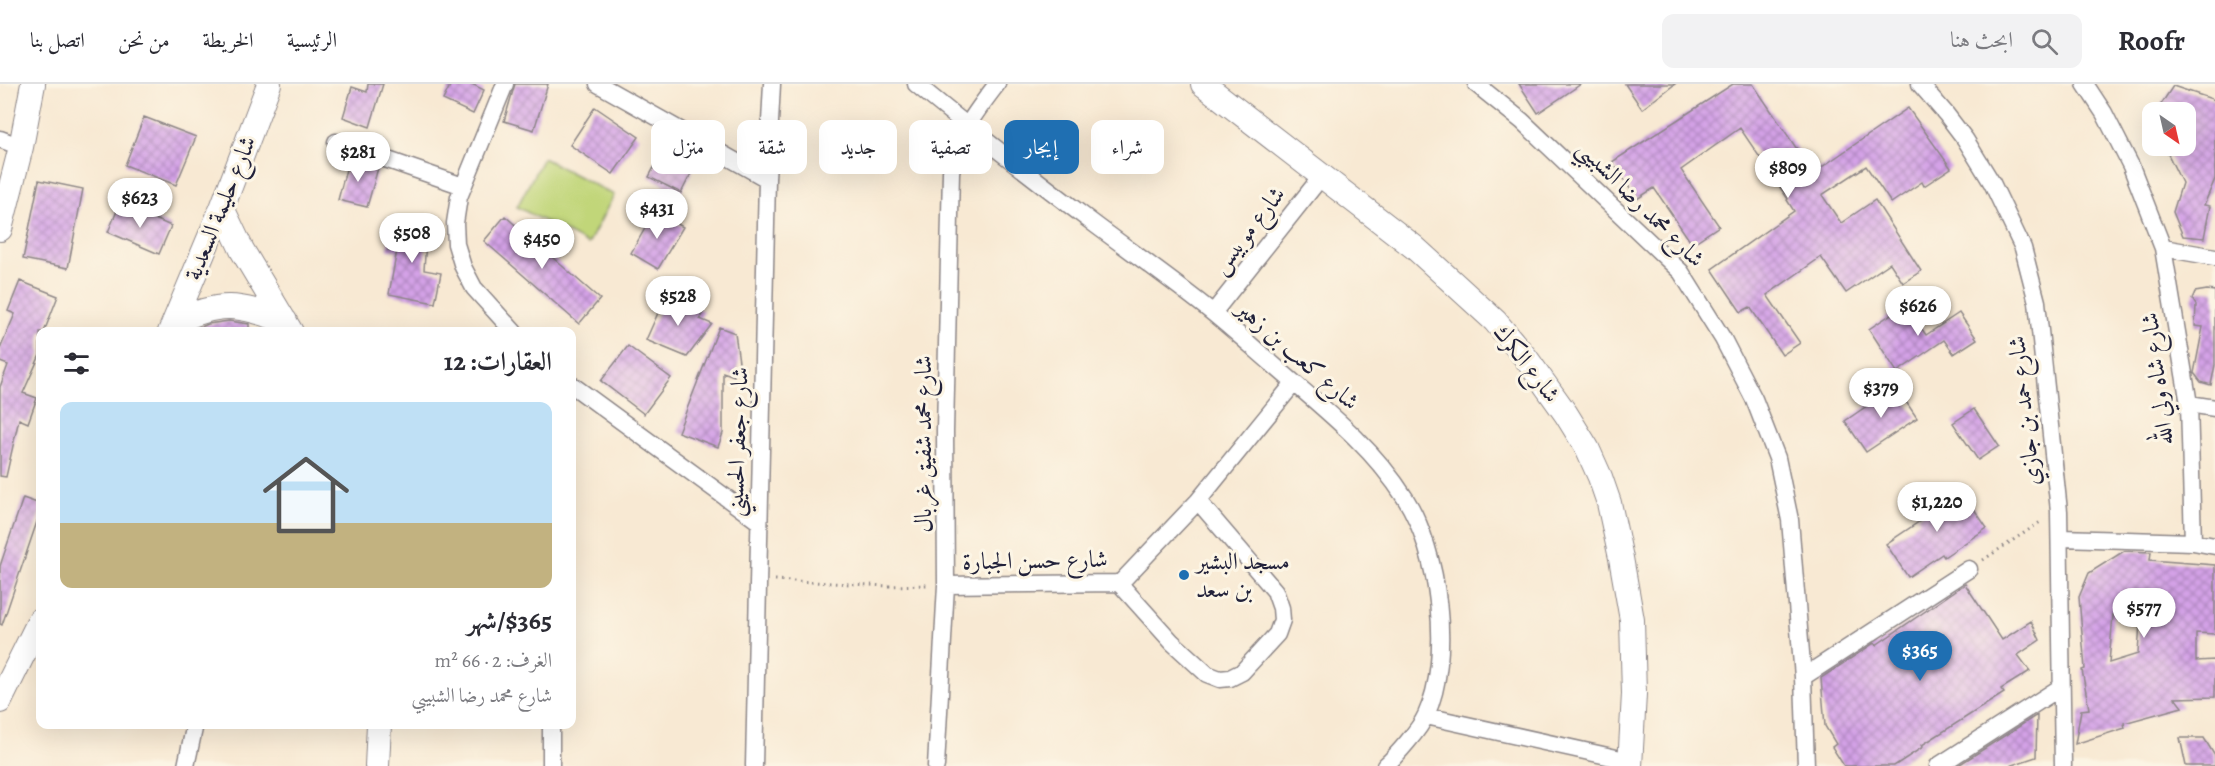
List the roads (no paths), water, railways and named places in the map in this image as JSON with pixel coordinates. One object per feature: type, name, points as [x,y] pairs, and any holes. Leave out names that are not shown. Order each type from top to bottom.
[{"type":"street","points":[[0,229],[11,143],[33,84]]},
{"type":"street","name":"شارع حليمة السعدية","points":[[172,327],[222,208],[269,84]]},
{"type":"street","points":[[505,84],[459,197],[455,222],[456,244],[463,267],[474,288],[509,327]]},
{"type":"street","points":[[598,84],[767,178]]},
{"type":"street","name":"شارع جعفر الحسيني","points":[[754,766],[767,178],[772,84]]},
{"type":"street","name":"شارع كعب بن زهير","points":[[916,84],[960,120]]},
{"type":"street","name":"شارع محمد شفيق غربال","points":[[970,120],[997,84]]},
{"type":"street","name":"شارع الكرك","points":[[1203,84],[1414,247],[1495,321],[1526,358],[1566,414],[1587,448],[1609,502],[1632,620],[1634,694],[1630,764]]},
{"type":"street","name":"شارع محمد رضا الشبيبي","points":[[1476,84],[1522,121],[1682,272],[1723,339],[1754,399],[1777,458],[1790,520],[1803,677],[1806,766]]},
{"type":"street","name":"شارع حمد بن جازي","points":[[1920,84],[1946,114],[1992,183],[2023,248],[2037,302],[2061,538],[2063,766]]},
{"type":"street","name":"شارع شاه ولي الله","points":[[2085,84],[2104,113],[2131,166],[2163,248],[2189,404],[2193,543]]},
{"type":"street","points":[[336,142],[463,186]]},
{"type":"street","name":"شارع كعب بن زهير","points":[[992,145],[1213,313],[1331,415],[1376,459],[1406,499],[1427,550],[1439,604],[1441,645],[1436,682],[1426,716],[1394,758],[1385,766]]},
{"type":"street","name":"شارع محمد شفيق غربال","points":[[936,766],[946,585],[945,431],[951,174]]},
{"type":"street","name":"شارع موبيس","points":[[1213,313],[1321,177]]},
{"type":"street","points":[[222,208],[242,249],[288,326]]},
{"type":"street","points":[[2163,248],[2215,257]]},
{"type":"street","points":[[172,327],[196,312],[216,307],[236,306],[288,326]]},
{"type":"street","name":"شارع حسن الجبارة","points":[[946,585],[1119,583],[1198,501],[1294,383]]},
{"type":"street","points":[[576,388],[758,521]]},
{"type":"street","points":[[2189,404],[2215,408]]},
{"type":"street","points":[[1119,583],[1158,627],[1207,674],[1220,679],[1230,678],[1242,672],[1277,634],[1281,620],[1281,608],[1275,591],[1198,501]]},
{"type":"street","points":[[2061,538],[2193,543],[2215,546]]},
{"type":"street","points":[[1803,677],[1969,569]]},
{"type":"street","points":[[0,701],[36,628]]},
{"type":"street","points":[[1938,766],[2061,687]]},
{"type":"street","points":[[1426,716],[1630,764]]},
{"type":"street","points":[[186,766],[194,729]]},
{"type":"street","points":[[377,766],[379,729]]},
{"type":"street","points":[[551,729],[551,766]]},
{"type":"place","name":"مسجد البشير بن سعد","points":[[1184,575]]}]
